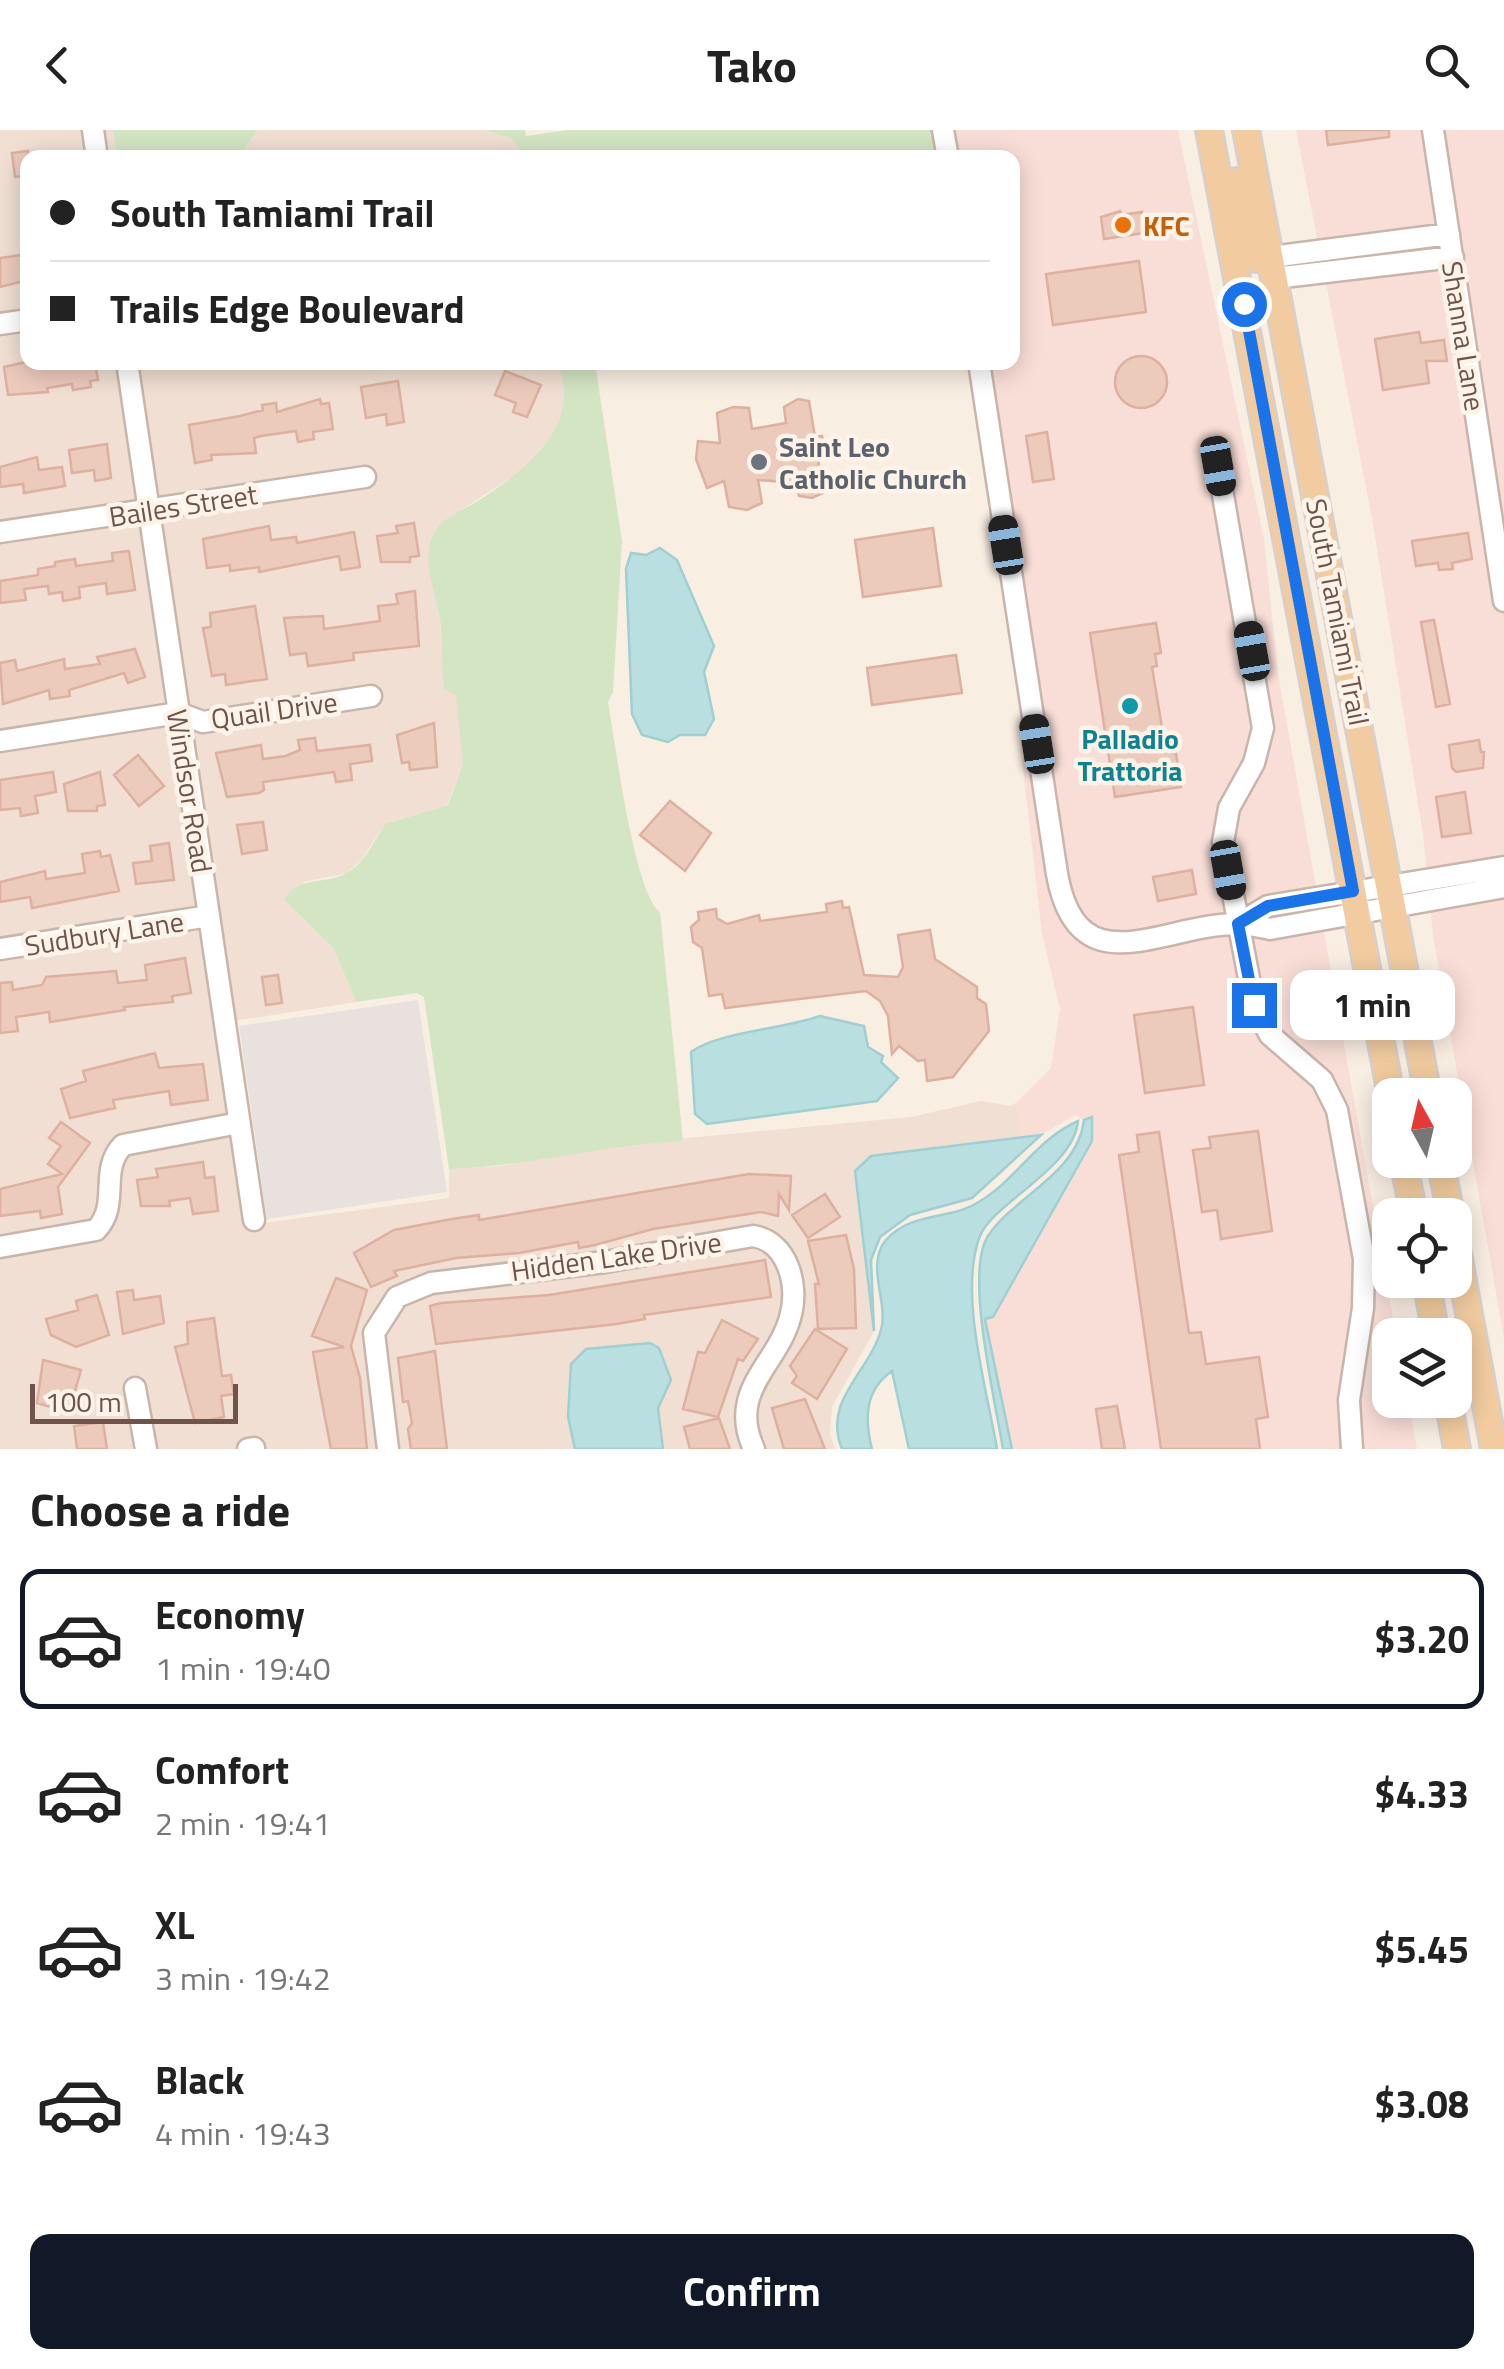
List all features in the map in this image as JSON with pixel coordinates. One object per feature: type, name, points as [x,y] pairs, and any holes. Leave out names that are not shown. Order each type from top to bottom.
[{"type":"main road","points":[[1212,130],[1234,174],[1256,258],[1273,268]]},
{"type":"main road","name":"South Tamiami Trail","points":[[1212,130],[1388,1078]]},
{"type":"main road","name":"South Tamiami Trail","points":[[1246,130],[1425,1078]]},
{"type":"main road","points":[[1238,273],[1256,287],[1261,298],[1281,396],[1314,480]]},
{"type":"main road","points":[[1466,1298],[1494,1449]]},
{"type":"main road","points":[[1452,1418],[1458,1444]]},
{"type":"street","name":"Shanna Lane","points":[[1433,130],[1504,601]]},
{"type":"street","points":[[1273,268],[1449,234]]},
{"type":"street","points":[[1273,268],[1453,257]]},
{"type":"street","name":"Windsor Road","points":[[128,370],[254,1220]]},
{"type":"street","points":[[979,370],[1062,903],[1081,930],[1119,944],[1238,924],[1268,906],[1504,888]]},
{"type":"street","points":[[1218,466],[1263,728],[1254,763],[1224,825],[1238,924],[1261,1021],[1270,1036],[1322,1080],[1337,1110],[1364,1259],[1363,1308],[1349,1400],[1352,1449]]},
{"type":"street","name":"Bailes Street","points":[[0,532],[366,477]]},
{"type":"street","name":"Quail Drive","points":[[0,741],[178,713],[203,722],[372,696]]},
{"type":"street","points":[[1392,896],[1504,867]]},
{"type":"street","name":"Sudbury Lane","points":[[0,949],[208,916]]},
{"type":"street","points":[[0,1248],[96,1230],[107,1219],[111,1203],[108,1172],[112,1156],[124,1145],[239,1123]]},
{"type":"street","name":"Hidden Lake Drive","points":[[388,1449],[374,1333],[397,1297],[431,1284],[605,1262],[753,1236],[769,1238],[785,1255],[792,1300],[790,1318],[754,1382],[748,1402],[747,1422],[754,1449]]},
{"type":"street","points":[[135,1388],[146,1449]]},
{"type":"shaded area","points":[[0,130],[113,130],[116,150],[20,150],[20,370],[560,370],[565,396],[561,421],[523,470],[447,519],[429,555],[440,618],[444,689],[456,694],[462,742],[463,764],[447,805],[385,824],[362,859],[347,873],[304,882],[288,904],[334,949],[356,1002],[234,1021],[263,1223],[449,1198],[449,1169],[500,1166],[614,1145],[911,1117],[981,1101],[1010,1106],[1016,1103],[1023,1137],[871,1156],[855,1170],[874,1331],[832,1407],[830,1434],[835,1449],[0,1449]]},
{"type":"shaded area","points":[[258,130],[485,130],[512,139],[521,150],[243,150]]},
{"type":"shaded area","points":[[936,130],[1178,130],[1264,539],[1278,674],[1372,1201],[1372,1298],[1389,1298],[1393,1318],[1372,1318],[1372,1418],[1411,1418],[1417,1449],[1012,1449],[985,1318],[993,1317],[1092,1141],[1092,1118],[1084,1120],[1075,1115],[1041,1135],[1023,1137],[1016,1103],[1051,1068],[1060,1009],[1042,934],[1020,743],[1043,736],[987,370],[1020,370],[1020,150],[939,150]]},
{"type":"shaded area","points":[[1296,130],[1504,130],[1504,1338],[1472,1157],[1472,1078],[1458,1078],[1433,936],[1423,834],[1372,518]]},
{"type":"shaded area","points":[[418,1000],[447,1192],[267,1219],[239,1026]]},
{"type":"green space","points":[[113,130],[258,130],[243,150],[116,150]]},
{"type":"green space","points":[[485,130],[525,130],[526,136],[568,130],[936,130],[939,150],[520,150],[512,139]]},
{"type":"green space","points":[[559,370],[596,370],[622,541],[613,692],[608,702],[634,847],[642,877],[660,912],[683,1141],[449,1169],[424,997],[417,993],[356,1002],[334,949],[284,900],[305,883],[350,871],[365,856],[385,824],[448,805],[463,764],[456,695],[444,689],[441,628],[429,566],[430,545],[441,524],[494,490],[545,445],[563,407]]},
{"type":"water","points":[[660,548],[677,560],[714,646],[704,672],[714,719],[705,735],[680,735],[668,742],[642,735],[632,714],[626,569],[631,553],[646,555]]},
{"type":"water","points":[[820,1016],[864,1026],[868,1047],[883,1056],[881,1062],[898,1078],[877,1101],[707,1124],[695,1114],[691,1052],[734,1035]]},
{"type":"water","points":[[1092,1117],[1092,1141],[993,1317],[985,1319],[1012,1449],[1003,1449],[980,1308],[981,1254],[999,1222],[1058,1170],[1079,1139],[1084,1120]]},
{"type":"water","points":[[1078,1121],[1063,1154],[988,1223],[974,1259],[976,1341],[997,1449],[909,1449],[892,1371],[876,1387],[869,1406],[872,1449],[842,1449],[837,1432],[842,1401],[881,1330],[877,1261],[886,1240],[918,1220],[977,1203],[1049,1139]]},
{"type":"water","points":[[1041,1135],[972,1198],[910,1215],[880,1237],[871,1260],[874,1331],[855,1171],[871,1156]]},
{"type":"water","points":[[650,1343],[659,1348],[671,1380],[658,1408],[663,1449],[575,1449],[568,1417],[571,1364],[586,1349]]},
{"type":"building","points":[[1326,130],[1389,130],[1389,137],[1328,145]]},
{"type":"building","points":[[20,152],[20,176],[15,177],[12,153]]},
{"type":"building","name":"KFC","points":[[1120,211],[1121,215],[1142,212],[1144,233],[1104,239],[1101,217]]},
{"type":"building","points":[[20,255],[20,282],[0,287],[0,258]]},
{"type":"building","points":[[1139,261],[1146,312],[1053,325],[1046,274]]},
{"type":"building","points":[[1419,332],[1421,343],[1444,340],[1447,361],[1426,361],[1429,383],[1383,390],[1375,339]]},
{"type":"building","points":[[1141,356],[1159,364],[1167,382],[1159,400],[1141,408],[1123,400],[1115,382],[1123,364]]},
{"type":"building","points":[[20,363],[20,370],[96,370],[98,380],[90,381],[91,387],[73,390],[72,384],[47,388],[48,392],[8,395],[4,367]]},
{"type":"building","points":[[505,371],[541,385],[527,417],[513,412],[516,403],[495,395]]},
{"type":"building","points":[[398,381],[404,422],[387,425],[386,414],[366,418],[361,387]]},
{"type":"building","points":[[320,399],[321,404],[329,403],[333,429],[313,432],[314,439],[298,442],[296,431],[261,436],[254,438],[256,453],[211,455],[212,460],[195,463],[189,425],[263,410],[262,405],[276,403],[277,412]]},
{"type":"building","points":[[798,399],[809,401],[815,437],[822,436],[826,457],[818,458],[823,493],[812,498],[799,496],[796,483],[758,480],[762,503],[747,510],[729,507],[724,481],[707,488],[696,459],[698,441],[720,443],[717,413],[733,407],[749,408],[752,429],[786,423],[784,407]]},
{"type":"building","points":[[1047,432],[1054,479],[1033,482],[1026,436]]},
{"type":"building","points":[[107,444],[111,478],[95,481],[94,470],[72,473],[69,450]]},
{"type":"building","points":[[37,457],[39,470],[62,467],[65,486],[24,493],[23,484],[0,487],[0,467]]},
{"type":"building","points":[[414,523],[419,556],[410,557],[410,562],[381,562],[377,536],[398,533],[396,526]]},
{"type":"building","points":[[269,526],[271,540],[296,537],[297,543],[354,532],[360,567],[341,570],[339,556],[259,572],[259,567],[230,571],[230,565],[207,568],[203,539]]},
{"type":"building","points":[[933,528],[941,586],[863,597],[855,540]]},
{"type":"building","points":[[1468,533],[1472,559],[1452,563],[1453,569],[1439,570],[1438,563],[1416,566],[1412,541]]},
{"type":"building","points":[[129,551],[135,590],[107,594],[106,583],[79,587],[80,598],[63,601],[62,592],[49,594],[48,586],[24,589],[26,600],[0,603],[0,581],[38,575],[38,569],[55,566],[55,562],[75,559],[76,566],[113,561],[112,553]]},
{"type":"building","points":[[415,591],[419,646],[353,653],[354,660],[308,666],[306,653],[290,655],[284,618],[323,616],[324,629],[380,621],[378,606],[398,604],[396,594]]},
{"type":"building","points":[[255,606],[267,679],[226,685],[225,674],[212,676],[203,628],[211,627],[210,613]]},
{"type":"building","points":[[1434,620],[1450,704],[1436,707],[1421,622]]},
{"type":"building","name":"Palladio Trattoria","points":[[1156,623],[1161,653],[1155,654],[1157,666],[1152,667],[1165,746],[1170,744],[1171,753],[1176,753],[1181,787],[1115,797],[1090,633]]},
{"type":"building","points":[[135,649],[145,677],[128,683],[124,673],[69,690],[70,696],[50,699],[49,690],[3,704],[0,663],[15,660],[17,671],[64,659],[65,669],[100,664],[97,657]]},
{"type":"building","points":[[956,655],[962,693],[872,705],[867,668]]},
{"type":"building","points":[[434,723],[437,767],[410,770],[409,762],[402,763],[397,735]]},
{"type":"building","points":[[315,738],[317,751],[370,745],[372,761],[350,764],[352,780],[336,782],[334,772],[263,782],[264,790],[259,793],[227,797],[216,753],[261,745],[263,759],[286,756],[300,750],[298,740]]},
{"type":"building","points":[[1479,740],[1484,752],[1483,768],[1456,772],[1449,745]]},
{"type":"building","points":[[138,755],[164,786],[139,806],[114,775]]},
{"type":"building","points":[[53,772],[56,792],[35,796],[38,813],[21,816],[20,808],[0,810],[0,780]]},
{"type":"building","points":[[100,772],[105,805],[97,806],[97,811],[68,811],[64,784]]},
{"type":"building","points":[[1465,792],[1471,833],[1442,837],[1436,797]]},
{"type":"building","points":[[670,801],[711,833],[685,871],[640,835]]},
{"type":"building","points":[[263,822],[267,850],[242,854],[237,825]]},
{"type":"building","points":[[169,843],[174,880],[136,884],[133,863],[152,861],[150,846]]},
{"type":"building","points":[[100,851],[101,857],[110,855],[119,891],[32,908],[30,897],[0,902],[0,882],[45,871],[46,879],[85,873],[82,854]]},
{"type":"building","points":[[1192,870],[1196,894],[1158,901],[1153,877]]},
{"type":"building","points":[[842,901],[843,908],[849,907],[864,975],[898,977],[903,967],[898,935],[930,930],[935,959],[977,987],[977,998],[986,1004],[989,1031],[953,1077],[927,1081],[925,1060],[918,1061],[899,1046],[892,1054],[888,1016],[880,1001],[866,991],[725,1008],[722,994],[709,996],[702,948],[693,942],[691,927],[699,920],[698,912],[716,909],[717,918],[727,924],[759,915],[760,921],[827,912],[826,904]]},
{"type":"building","points":[[185,958],[191,993],[172,996],[173,1002],[50,1022],[49,1012],[16,1017],[18,1031],[0,1033],[0,983],[12,982],[13,990],[42,985],[46,977],[116,971],[118,983],[147,980],[145,965]]},
{"type":"building","points":[[278,975],[282,1003],[266,1005],[262,977]]},
{"type":"building","points":[[1193,1007],[1204,1085],[1145,1093],[1134,1015]]},
{"type":"building","points":[[155,1053],[159,1068],[203,1064],[208,1100],[171,1105],[169,1091],[113,1100],[115,1108],[70,1118],[61,1089],[86,1081],[83,1071]]},
{"type":"building","points":[[61,1122],[90,1143],[58,1187],[62,1214],[41,1218],[40,1211],[0,1216],[0,1189],[62,1174],[48,1164],[61,1146],[49,1138]]},
{"type":"building","points":[[1258,1131],[1272,1231],[1221,1239],[1217,1210],[1202,1212],[1193,1150],[1211,1148],[1209,1137]]},
{"type":"building","points":[[1159,1132],[1189,1333],[1201,1332],[1206,1364],[1259,1357],[1268,1417],[1256,1419],[1260,1449],[1161,1449],[1119,1155],[1139,1152],[1137,1135]]},
{"type":"building","points":[[203,1162],[205,1178],[214,1177],[218,1211],[193,1214],[190,1198],[169,1201],[170,1206],[141,1206],[137,1180],[158,1177],[156,1169]]},
{"type":"building","points":[[749,1174],[791,1176],[789,1210],[779,1194],[778,1216],[761,1212],[653,1229],[579,1248],[578,1242],[519,1253],[456,1258],[394,1271],[397,1276],[371,1287],[354,1253],[394,1230],[479,1215],[479,1220]]},
{"type":"building","points":[[825,1194],[840,1217],[808,1238],[792,1215]]},
{"type":"building","points":[[846,1235],[854,1269],[856,1328],[818,1329],[815,1284],[819,1284],[808,1241]]},
{"type":"building","points":[[765,1260],[771,1297],[644,1315],[645,1319],[617,1324],[436,1344],[430,1306],[441,1303],[549,1295]]},
{"type":"building","points":[[336,1278],[367,1290],[351,1346],[360,1378],[367,1449],[331,1449],[318,1381],[313,1352],[344,1347],[312,1336]]},
{"type":"building","points":[[133,1290],[134,1300],[160,1296],[164,1323],[123,1334],[117,1292]]},
{"type":"building","points":[[97,1295],[109,1335],[76,1347],[51,1335],[46,1319],[78,1310],[76,1301]]},
{"type":"building","points":[[214,1318],[222,1376],[231,1375],[234,1394],[221,1396],[224,1417],[195,1423],[175,1347],[188,1344],[187,1322]]},
{"type":"building","points":[[722,1320],[758,1339],[743,1361],[738,1359],[718,1417],[683,1409],[698,1352],[705,1353]]},
{"type":"building","points":[[815,1329],[847,1349],[817,1399],[792,1383],[797,1376],[790,1366]]},
{"type":"building","points":[[435,1351],[447,1449],[411,1449],[408,1429],[412,1423],[408,1401],[403,1402],[398,1358]]},
{"type":"building","points":[[43,1360],[81,1370],[69,1412],[37,1403]]},
{"type":"building","points":[[805,1399],[825,1449],[784,1449],[772,1408]]},
{"type":"building","points":[[1117,1406],[1125,1449],[1102,1449],[1096,1409]]},
{"type":"building","points":[[719,1418],[730,1449],[690,1449],[684,1427]]},
{"type":"building","points":[[103,1422],[107,1449],[77,1449],[74,1426]]},
{"type":"place","name":"KFC","points":[[1123,225]]},
{"type":"place","name":"Saint Leo Catholic Church","points":[[759,462]]},
{"type":"place","name":"Palladio Trattoria","points":[[1130,706]]},
{"type":"route","points":[[1244,304],[1353,891],[1268,906],[1238,924],[1254,1005]]}]
